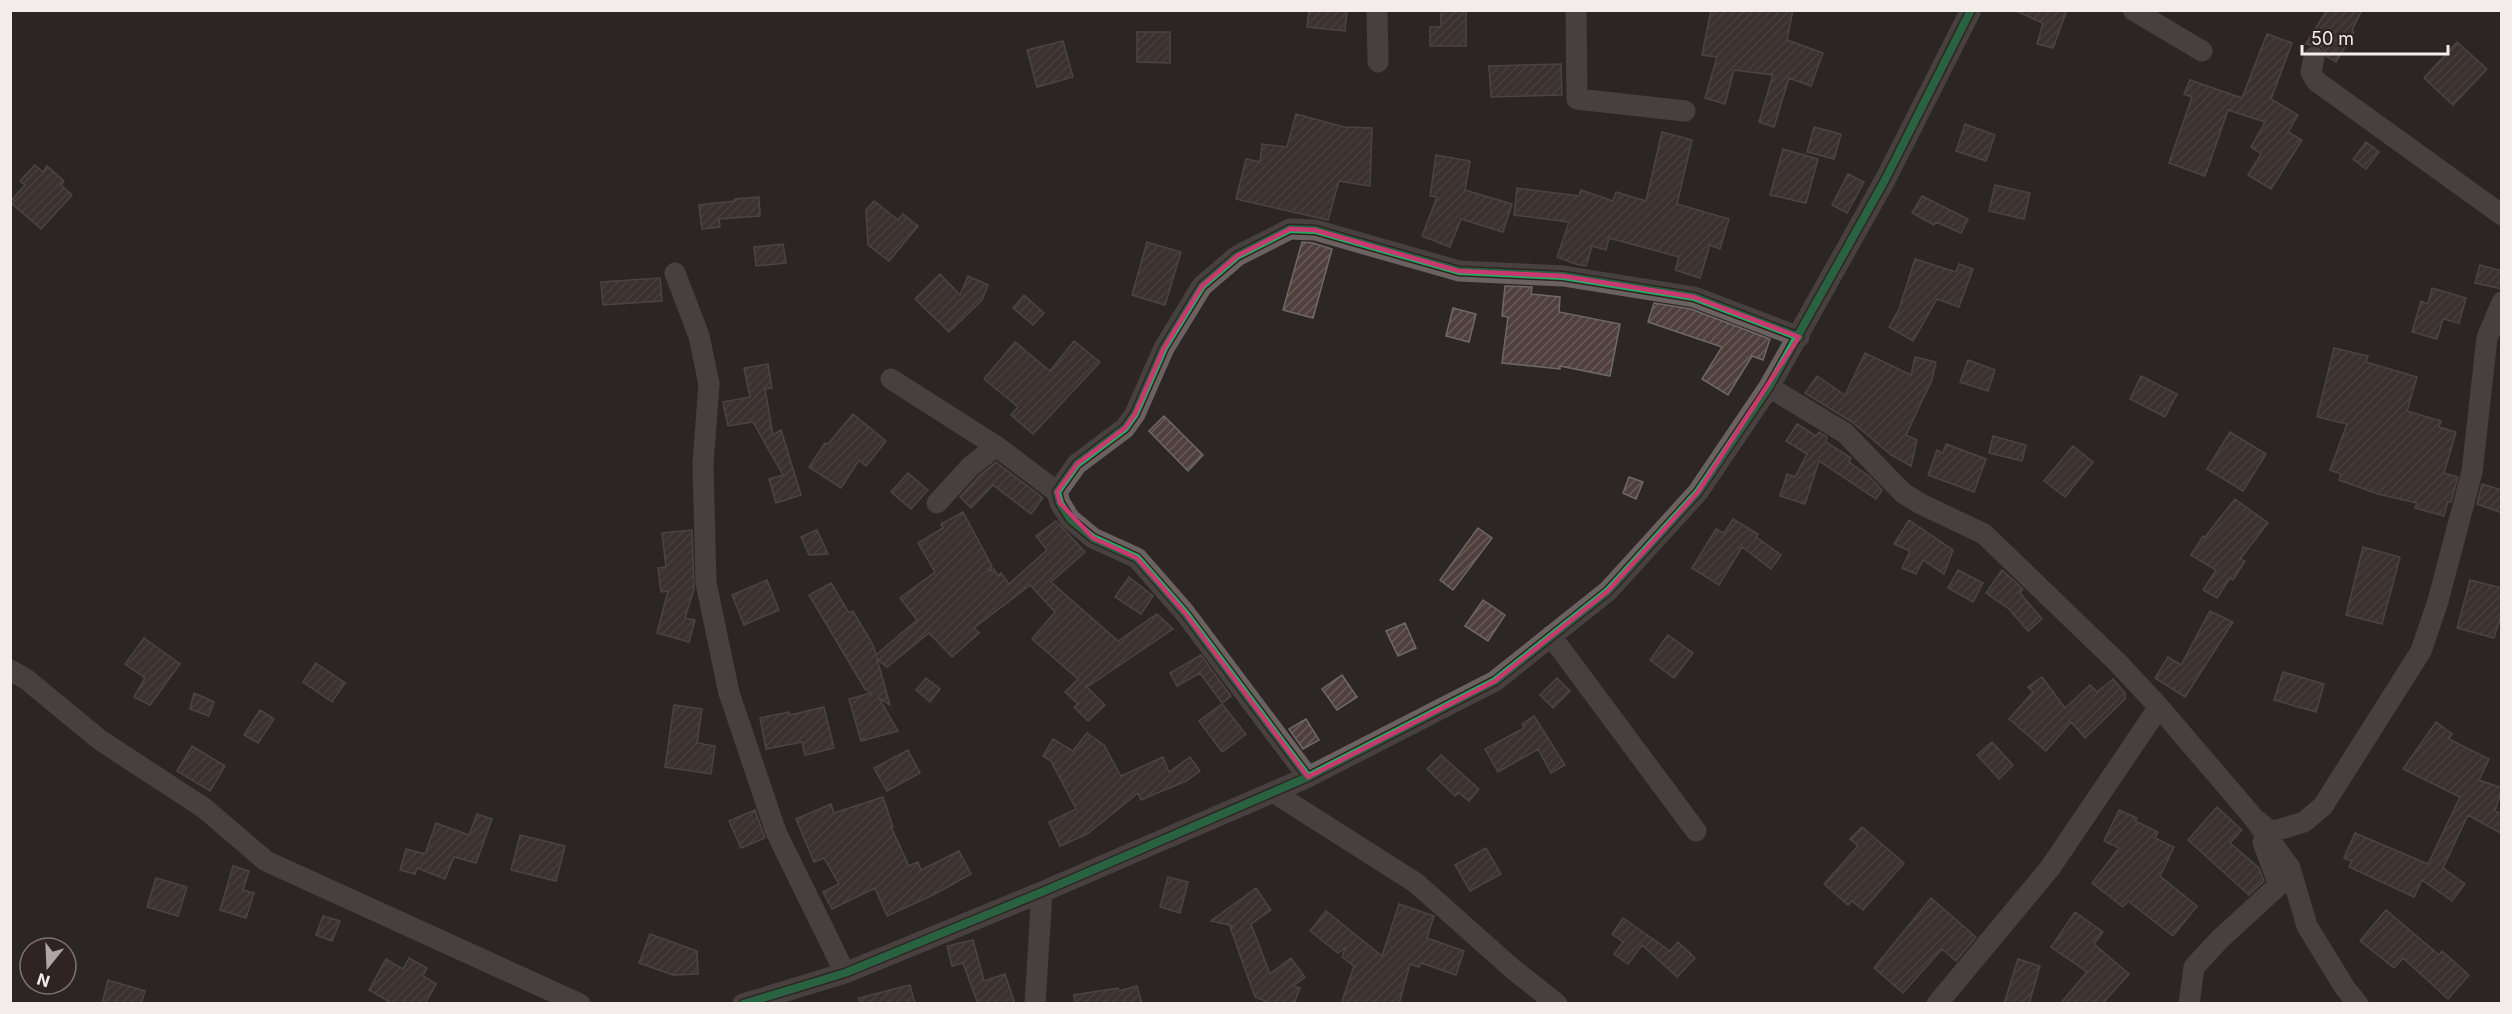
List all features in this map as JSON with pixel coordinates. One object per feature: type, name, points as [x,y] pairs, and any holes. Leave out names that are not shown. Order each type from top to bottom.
[{"type":"street","points":[[1377,10],[1378,62]]},
{"type":"street","points":[[1576,10],[1577,99],[1685,111]]},
{"type":"street","points":[[743,1004],[845,973],[1042,892],[1308,777],[1495,681],[1608,591],[1698,492],[1769,387],[1799,338],[1885,180],[1971,10]]},
{"type":"street","points":[[2133,10],[2202,51]]},
{"type":"street","points":[[2314,57],[2311,72],[2316,81],[2502,215]]},
{"type":"street","points":[[1057,492],[1077,464],[1125,428],[1135,414],[1164,348],[1202,286],[1237,256],[1290,229],[1315,230],[1460,271],[1563,276],[1694,297],[1799,338]]},
{"type":"street","points":[[675,273],[699,336],[709,384],[703,464],[706,583],[729,693],[777,832],[845,973]]},
{"type":"street","points":[[2253,817],[2271,832],[2304,822],[2324,806],[2421,651],[2438,601],[2472,472],[2487,338],[2502,302]]},
{"type":"street","points":[[891,379],[996,446],[1057,492],[1060,502],[1071,519],[1093,538],[1137,558],[1185,613],[1308,777]]},
{"type":"street","points":[[1769,387],[1845,433],[1903,493],[1984,534],[2118,663],[2159,707],[2253,817],[2290,868],[2307,926],[2345,988],[2358,1004]]},
{"type":"street","points":[[936,503],[970,467],[996,446]]},
{"type":"street","points":[[1551,636],[1696,831]]},
{"type":"street","points":[[10,670],[26,679],[100,740],[204,808],[266,861],[580,1004]]},
{"type":"street","points":[[1936,1004],[2050,868],[2159,707]]},
{"type":"street","points":[[1273,792],[1416,883],[1514,970],[1557,1004]]},
{"type":"street","points":[[2189,1004],[2194,967],[2220,939],[2279,885],[2253,817]]},
{"type":"street","points":[[1035,1004],[1042,892]]},
{"type":"highlighted area","points":[[1290,229],[1315,230],[1459,271],[1563,276],[1694,297],[1799,337],[1698,492],[1608,591],[1495,681],[1308,777],[1185,613],[1137,558],[1093,538],[1060,503],[1057,492],[1077,464],[1125,428],[1135,414],[1164,348],[1202,286],[1237,256]]},
{"type":"building","points":[[1309,10],[1347,10],[1345,31],[1307,27]]},
{"type":"building","points":[[1441,10],[1466,10],[1466,46],[1430,46],[1430,27],[1441,27]]},
{"type":"building","points":[[1711,10],[1793,10],[1787,40],[1823,53],[1811,86],[1789,78],[1774,127],[1759,122],[1773,75],[1734,70],[1725,104],[1705,98],[1717,57],[1702,55]]},
{"type":"building","points":[[2014,10],[2067,10],[2053,48],[2037,44],[2043,23]]},
{"type":"building","points":[[2327,10],[2362,10],[2352,30],[2354,32],[2336,62],[2326,56],[2322,47],[2306,44]]},
{"type":"building","points":[[1137,32],[1170,32],[1170,63],[1137,62]]},
{"type":"building","points":[[2267,34],[2292,43],[2271,99],[2298,115],[2288,132],[2302,140],[2271,189],[2248,175],[2261,154],[2251,147],[2265,122],[2228,110],[2205,176],[2169,163],[2192,97],[2184,94],[2190,80],[2242,98]]},
{"type":"building","points":[[1063,41],[1073,77],[1037,87],[1027,50]]},
{"type":"building","points":[[2457,42],[2487,69],[2453,105],[2424,78]]},
{"type":"building","points":[[1561,64],[1562,95],[1491,97],[1489,66]]},
{"type":"building","points":[[1296,114],[1344,127],[1372,128],[1370,186],[1339,181],[1328,220],[1236,199],[1246,159],[1260,162],[1262,144],[1287,147]]},
{"type":"building","points":[[1965,124],[1995,135],[1986,161],[1956,151]]},
{"type":"building","points":[[1814,127],[1841,134],[1834,159],[1807,152]]},
{"type":"building","points":[[1662,132],[1692,140],[1677,204],[1729,219],[1720,249],[1710,245],[1700,278],[1675,270],[1679,257],[1609,238],[1606,250],[1592,246],[1586,266],[1576,264],[1557,257],[1569,222],[1514,215],[1517,188],[1579,196],[1581,190],[1613,201],[1616,192],[1646,201]]},
{"type":"building","points":[[2366,142],[2379,152],[2366,169],[2353,159]]},
{"type":"building","points":[[1783,149],[1818,159],[1806,203],[1770,195]]},
{"type":"building","points":[[1436,155],[1470,161],[1465,190],[1512,204],[1503,232],[1461,219],[1450,247],[1422,236],[1437,197],[1430,196]]},
{"type":"building","points":[[35,165],[43,172],[47,166],[64,181],[61,185],[72,195],[41,229],[10,202],[25,185],[20,181]]},
{"type":"building","points":[[1848,174],[1864,182],[1847,213],[1832,205]]},
{"type":"building","points":[[1995,185],[2030,193],[2024,219],[1989,211]]},
{"type":"building","points":[[1922,196],[1968,219],[1961,233],[1936,222],[1934,225],[1912,213]]},
{"type":"building","points":[[759,197],[760,216],[719,219],[720,227],[702,229],[699,205]]},
{"type":"building","points":[[874,201],[898,220],[903,214],[918,226],[889,261],[868,245],[866,210]]},
{"type":"building","points":[[1147,242],[1181,252],[1165,305],[1132,295]]},
{"type":"building","points":[[1302,242],[1332,249],[1313,318],[1283,310]]},
{"type":"building","points":[[783,244],[786,263],[756,266],[754,247]]},
{"type":"building","points":[[1915,259],[1956,272],[1959,264],[1973,269],[1959,307],[1937,299],[1913,341],[1889,327],[1899,309]]},
{"type":"building","points":[[2480,265],[2502,271],[2502,289],[2475,283]]},
{"type":"building","points":[[940,274],[960,295],[968,276],[988,285],[982,300],[949,332],[915,299]]},
{"type":"building","points":[[660,278],[662,301],[603,305],[601,282]]},
{"type":"building","points":[[1505,286],[1532,287],[1531,294],[1560,297],[1559,312],[1620,324],[1610,376],[1560,366],[1560,369],[1502,363],[1508,317],[1502,316]]},
{"type":"building","points":[[2432,288],[2466,298],[2459,323],[2443,319],[2437,339],[2412,332],[2421,301],[2428,304]]},
{"type":"building","points":[[1024,295],[1044,313],[1033,325],[1013,308]]},
{"type":"building","points":[[1654,303],[1691,309],[1770,339],[1763,360],[1752,356],[1728,395],[1702,379],[1722,347],[1648,322]]},
{"type":"building","points":[[1453,308],[1476,314],[1469,342],[1446,336]]},
{"type":"building","points":[[1074,341],[1100,362],[1033,434],[1011,415],[1018,407],[984,379],[1015,342],[1050,371]]},
{"type":"building","points":[[2334,348],[2368,356],[2366,362],[2417,377],[2407,411],[2441,421],[2439,427],[2456,432],[2444,473],[2458,477],[2451,502],[2448,501],[2444,516],[2415,508],[2417,503],[2378,494],[2339,480],[2341,474],[2330,470],[2347,424],[2317,417]]},
{"type":"building","points":[[1865,353],[1911,375],[1915,357],[1936,362],[1932,380],[1906,435],[1917,440],[1911,466],[1891,455],[1852,422],[1805,393],[1817,376],[1845,395]]},
{"type":"building","points":[[1968,360],[1995,370],[1988,391],[1960,382]]},
{"type":"building","points":[[768,364],[772,388],[765,389],[773,435],[781,430],[801,495],[776,503],[769,479],[783,475],[753,422],[728,426],[723,402],[750,397],[744,368]]},
{"type":"building","points":[[2141,376],[2177,394],[2165,417],[2130,399]]},
{"type":"building","points":[[853,414],[886,441],[866,466],[859,460],[841,488],[809,467],[825,443],[828,444]]},
{"type":"building","points":[[1164,416],[1203,455],[1188,471],[1149,431]]},
{"type":"building","points":[[1797,424],[1816,436],[1819,432],[1827,437],[1826,442],[1851,458],[1849,462],[1869,476],[1882,490],[1876,499],[1819,461],[1805,504],[1780,496],[1787,474],[1795,477],[1807,454],[1786,441]]},
{"type":"building","points":[[2230,432],[2266,454],[2243,491],[2207,469]]},
{"type":"building","points":[[1993,436],[2026,445],[2022,461],[1989,453]]},
{"type":"building","points":[[1946,444],[1986,459],[1974,492],[1928,475],[1937,450],[1943,453]]},
{"type":"building","points":[[2073,446],[2093,462],[2065,497],[2044,481]]},
{"type":"building","points":[[996,462],[1043,498],[1031,514],[993,485],[971,508],[960,497],[979,476]]},
{"type":"building","points":[[908,473],[928,490],[911,509],[891,492]]},
{"type":"building","points":[[1629,477],[1643,482],[1636,499],[1623,493]]},
{"type":"building","points":[[2482,484],[2502,490],[2502,513],[2477,504]]},
{"type":"building","points":[[2235,499],[2268,523],[2240,559],[2245,561],[2233,580],[2230,578],[2217,598],[2203,590],[2216,570],[2191,555],[2203,536],[2205,537]]},
{"type":"building","points":[[963,512],[992,566],[989,571],[994,569],[998,576],[1001,573],[1009,584],[1047,550],[1036,536],[1056,521],[1085,552],[1051,582],[1118,641],[1157,614],[1173,629],[1087,687],[1105,705],[1088,721],[1074,707],[1078,704],[1065,692],[1078,679],[1032,639],[1055,612],[1030,585],[974,628],[979,633],[952,657],[929,633],[887,667],[877,659],[890,705],[879,698],[898,731],[861,741],[849,699],[871,693],[865,689],[809,595],[831,583],[849,613],[853,611],[873,645],[876,655],[917,620],[900,598],[935,572],[918,543],[943,528],[941,524]]},
{"type":"building","points":[[1733,519],[1758,534],[1756,537],[1781,555],[1771,569],[1742,547],[1719,585],[1692,568],[1716,529],[1724,533]]},
{"type":"building","points":[[1909,520],[1953,550],[1944,574],[1923,560],[1916,574],[1902,568],[1910,551],[1894,544]]},
{"type":"building","points":[[1478,528],[1492,538],[1453,590],[1440,580]]},
{"type":"building","points":[[692,530],[694,589],[685,618],[695,620],[689,642],[657,633],[668,591],[661,592],[658,568],[666,567],[662,533]]},
{"type":"building","points":[[817,530],[828,554],[809,555],[801,537]]},
{"type":"building","points":[[2363,547],[2400,557],[2382,624],[2346,615]]},
{"type":"building","points":[[1958,570],[1983,583],[1973,602],[1948,588]]},
{"type":"building","points":[[2002,570],[2023,589],[2020,593],[2042,619],[2028,631],[2009,609],[1986,593]]},
{"type":"building","points":[[1129,577],[1153,596],[1141,614],[1115,597]]},
{"type":"building","points":[[767,580],[779,610],[744,625],[732,595]]},
{"type":"building","points":[[2470,580],[2502,588],[2502,612],[2494,638],[2457,628]]},
{"type":"building","points":[[1483,600],[1505,615],[1488,641],[1465,626]]},
{"type":"building","points":[[2210,611],[2233,622],[2185,697],[2155,678],[2168,657],[2181,665]]},
{"type":"building","points":[[1405,623],[1416,648],[1398,656],[1386,631]]},
{"type":"building","points":[[1668,635],[1693,653],[1674,678],[1650,660]]},
{"type":"building","points":[[144,638],[180,664],[150,705],[134,697],[145,678],[125,664]]},
{"type":"building","points":[[1201,655],[1231,696],[1222,703],[1200,673],[1177,686],[1170,673]]},
{"type":"building","points":[[316,663],[345,683],[332,702],[303,682]]},
{"type":"building","points":[[2283,672],[2324,684],[2316,712],[2274,700]]},
{"type":"building","points":[[1342,675],[1357,697],[1337,710],[1322,689]]},
{"type":"building","points":[[2042,677],[2065,708],[2090,685],[2097,692],[2113,679],[2125,693],[2125,699],[2085,738],[2071,722],[2046,751],[2009,719],[2033,692],[2028,687]]},
{"type":"building","points":[[926,678],[940,689],[930,702],[916,690]]},
{"type":"building","points":[[1557,678],[1570,691],[1553,708],[1540,695]]},
{"type":"building","points":[[194,693],[214,702],[209,716],[190,709]]},
{"type":"building","points":[[1222,704],[1246,734],[1222,752],[1199,721]]},
{"type":"building","points":[[674,705],[702,709],[697,743],[715,746],[711,774],[665,767]]},
{"type":"building","points":[[824,707],[834,748],[805,755],[802,742],[766,749],[760,718],[789,712],[790,715]]},
{"type":"building","points":[[260,710],[274,719],[258,743],[244,735]]},
{"type":"building","points":[[1534,716],[1565,765],[1551,773],[1538,749],[1498,772],[1485,749],[1524,728],[1522,724]]},
{"type":"building","points":[[1306,719],[1319,740],[1303,749],[1289,729]]},
{"type":"building","points":[[2436,722],[2452,734],[2449,739],[2489,759],[2479,780],[2502,788],[2495,811],[2502,814],[2502,834],[2468,815],[2443,868],[2465,884],[2452,901],[2422,880],[2414,897],[2349,867],[2352,861],[2344,858],[2355,833],[2428,864],[2460,797],[2403,769]]},
{"type":"building","points":[[1087,733],[1104,745],[1121,776],[1163,757],[1169,772],[1190,757],[1200,771],[1186,781],[1141,800],[1138,793],[1087,834],[1060,846],[1049,822],[1076,809],[1051,761],[1043,756],[1053,739],[1073,751]]},
{"type":"building","points":[[1992,742],[2013,765],[1999,779],[1977,755]]},
{"type":"building","points":[[192,746],[225,766],[210,791],[177,771]]},
{"type":"building","points":[[908,750],[920,773],[887,791],[874,768]]},
{"type":"building","points":[[1441,755],[1479,789],[1469,801],[1459,793],[1455,796],[1427,769]]},
{"type":"building","points":[[883,797],[893,827],[891,827],[909,866],[918,862],[921,870],[959,851],[971,874],[887,916],[875,888],[832,909],[823,892],[839,884],[824,858],[814,862],[796,819],[831,804],[834,813]]},
{"type":"building","points":[[2217,807],[2242,830],[2230,843],[2259,868],[2264,881],[2249,895],[2188,840]]},
{"type":"building","points":[[755,810],[765,838],[741,848],[729,821]]},
{"type":"building","points":[[2119,810],[2137,818],[2135,821],[2158,832],[2155,838],[2174,847],[2160,876],[2197,906],[2173,936],[2128,901],[2123,907],[2092,883],[2119,848],[2104,841]]},
{"type":"building","points":[[477,814],[492,819],[476,863],[454,857],[445,879],[417,868],[415,874],[400,870],[406,849],[425,854],[436,823],[469,835]]},
{"type":"building","points":[[1862,827],[1904,863],[1863,910],[1852,901],[1848,905],[1824,884],[1858,846],[1850,839]]},
{"type":"building","points":[[520,835],[565,846],[556,881],[511,870]]},
{"type":"building","points":[[1486,848],[1501,874],[1470,891],[1455,865]]},
{"type":"building","points":[[233,866],[249,871],[243,890],[254,893],[246,918],[220,910]]},
{"type":"building","points":[[1168,877],[1188,882],[1180,913],[1160,907]]},
{"type":"building","points":[[156,878],[187,887],[178,916],[147,907]]},
{"type":"building","points":[[1256,888],[1271,910],[1251,924],[1270,974],[1291,958],[1305,977],[1293,986],[1300,988],[1294,1004],[1273,1004],[1255,997],[1230,927],[1233,926],[1211,921]]},
{"type":"building","points":[[1931,898],[1976,937],[1956,961],[1942,949],[1903,993],[1874,968]]},
{"type":"building","points":[[1399,904],[1434,916],[1427,938],[1464,951],[1456,975],[1421,963],[1419,967],[1410,964],[1399,1004],[1341,1004],[1354,966],[1342,957],[1345,948],[1338,953],[1310,931],[1326,911],[1382,956]]},
{"type":"building","points":[[2386,910],[2439,955],[2442,951],[2469,975],[2448,999],[2403,958],[2394,968],[2360,941]]},
{"type":"building","points":[[2075,912],[2103,932],[2094,944],[2129,974],[2102,1004],[2060,1004],[2087,972],[2051,947]]},
{"type":"building","points":[[323,916],[340,921],[332,941],[316,935]]},
{"type":"building","points":[[1623,918],[1670,951],[1678,942],[1695,958],[1677,977],[1642,945],[1628,964],[1614,954],[1623,942],[1612,934]]},
{"type":"building","points":[[650,934],[697,951],[698,974],[673,975],[639,963]]},
{"type":"building","points":[[973,940],[984,981],[1005,974],[1015,1004],[978,1004],[963,963],[952,966],[947,946]]},
{"type":"building","points":[[409,958],[427,968],[423,976],[436,984],[425,1004],[393,1004],[369,990],[386,959],[403,969]]},
{"type":"building","points":[[2018,959],[2040,966],[2029,1004],[2004,1004]]},
{"type":"building","points":[[108,980],[145,991],[141,1004],[102,1004]]},
{"type":"building","points":[[910,985],[915,1004],[860,1004],[859,998]]},
{"type":"building","points":[[1137,986],[1142,1004],[1075,1004],[1074,995],[1118,988],[1119,991]]},
{"type":"cycle path","points":[[743,1004],[845,973],[1042,892],[1308,777],[1495,681],[1608,591],[1698,492],[1769,387],[1885,180],[1971,10]]},
{"type":"cycle path","points":[[1308,777],[1185,613],[1137,558],[1093,538],[1070,519],[1060,503],[1057,492],[1077,464],[1125,428],[1135,414],[1164,348],[1202,286],[1237,256],[1290,229],[1315,230],[1459,271],[1563,276],[1694,297],[1799,337]]}]
